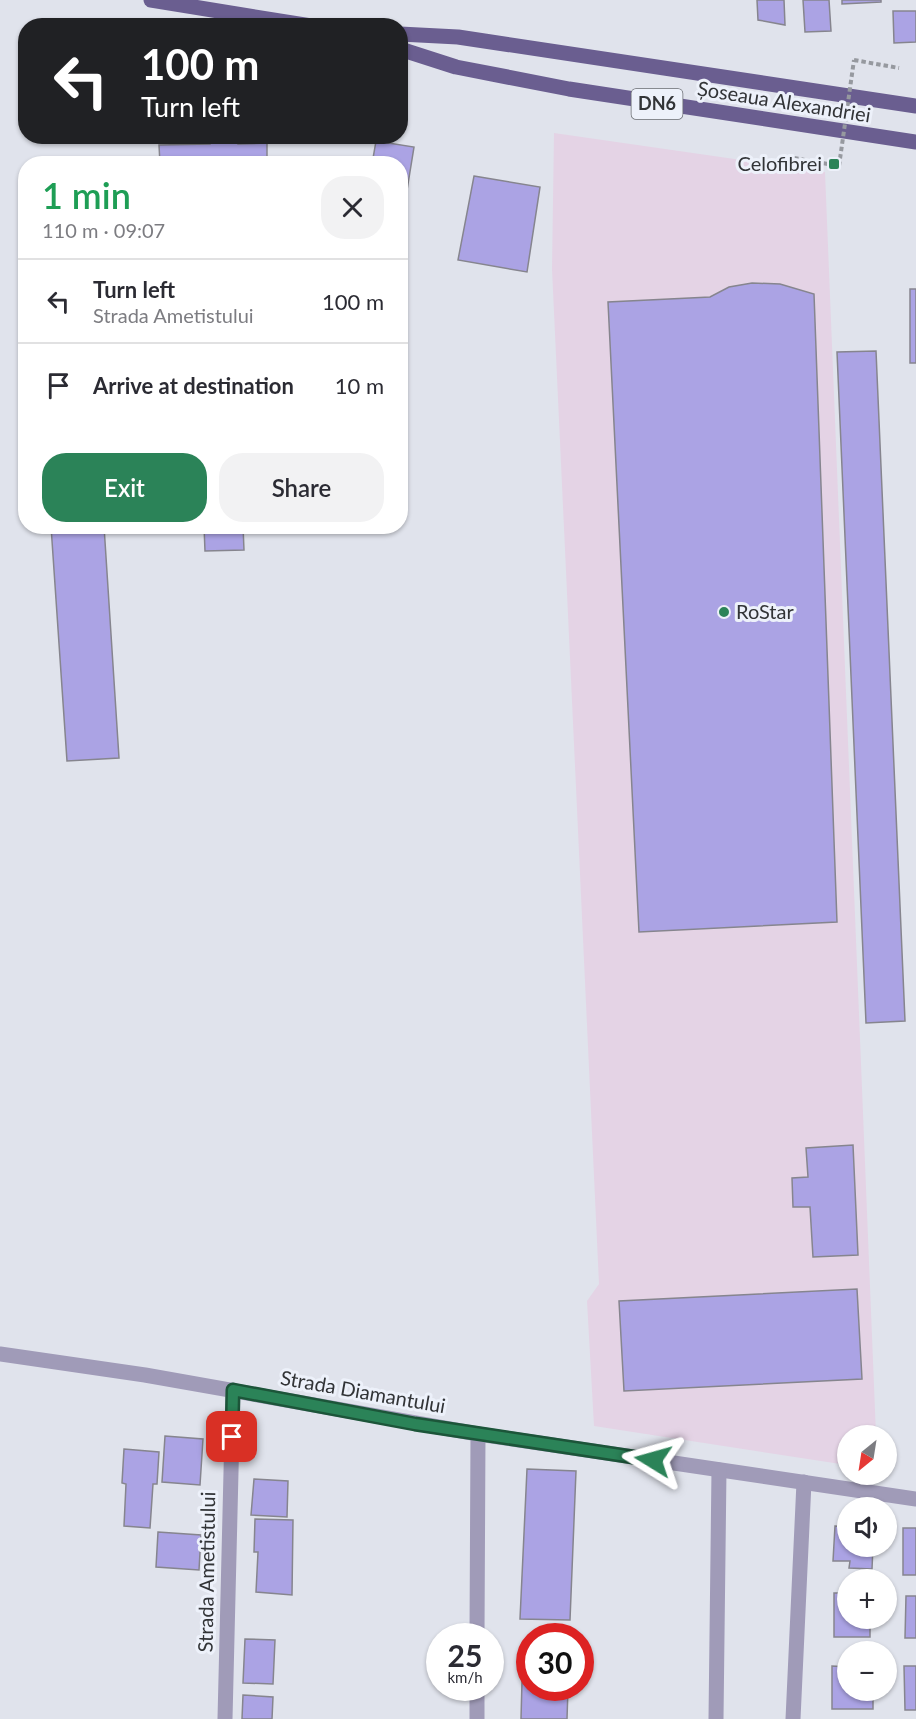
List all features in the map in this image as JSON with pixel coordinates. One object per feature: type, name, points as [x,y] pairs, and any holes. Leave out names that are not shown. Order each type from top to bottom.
[{"type":"main road","points":[[151,0],[261,18]]},
{"type":"main road","name":"Șoseaua Alexandriei","points":[[408,34],[458,37],[916,106]]},
{"type":"main road","name":"Șoseaua Alexandriei","points":[[408,52],[456,67],[569,89],[916,142]]},
{"type":"street","name":"Strada Diamantului","points":[[0,1354],[233,1390],[478,1434],[916,1499]]},
{"type":"street","name":"Strada Ametistului","points":[[225,1719],[233,1390]]},
{"type":"street","points":[[477,1623],[478,1434]]},
{"type":"street","points":[[716,1719],[719,1470]]},
{"type":"street","points":[[793,1719],[804,1482]]},
{"type":"street","points":[[477,1701],[477,1719]]},
{"type":"path","points":[[794,158],[839,166],[854,60],[899,68]]},
{"type":"shaded area","points":[[554,133],[825,172],[876,1425],[837,1425],[837,1463],[594,1426],[587,1301],[599,1284],[552,269]]},
{"type":"building","points":[[757,0],[784,0],[785,25],[758,20]]},
{"type":"building","points":[[803,0],[829,0],[831,31],[805,32]]},
{"type":"building","points":[[842,0],[881,0],[881,2],[842,4]]},
{"type":"building","points":[[893,11],[916,11],[916,42],[894,43]]},
{"type":"building","points":[[267,144],[267,156],[160,156],[159,145]]},
{"type":"building","points":[[375,144],[414,147],[408,184],[408,156],[373,156]]},
{"type":"building","points":[[474,176],[540,187],[527,272],[458,260]]},
{"type":"building","name":"RoStar","points":[[752,283],[780,284],[814,294],[837,922],[639,932],[608,302],[710,297],[729,287]]},
{"type":"building","points":[[910,289],[916,289],[916,363],[910,363]]},
{"type":"building","points":[[876,351],[905,1021],[866,1023],[837,352]]},
{"type":"building","points":[[52,534],[105,534],[119,758],[67,761]]},
{"type":"building","points":[[204,534],[243,534],[244,550],[205,551]]},
{"type":"building","points":[[853,1145],[858,1255],[813,1257],[810,1207],[793,1207],[792,1178],[808,1177],[806,1148]]},
{"type":"building","points":[[857,1289],[862,1379],[624,1391],[619,1301]]},
{"type":"building","points":[[165,1436],[203,1439],[200,1485],[162,1482]]},
{"type":"building","points":[[124,1449],[159,1452],[157,1484],[153,1484],[150,1528],[124,1526],[126,1484],[122,1483]]},
{"type":"building","points":[[527,1469],[576,1471],[570,1620],[520,1619]]},
{"type":"building","points":[[254,1479],[288,1481],[287,1517],[251,1515]]},
{"type":"building","points":[[255,1519],[293,1520],[292,1595],[256,1592],[258,1552],[254,1552]]},
{"type":"building","points":[[835,1526],[837,1526],[837,1557],[873,1557],[872,1569],[849,1568],[850,1561],[833,1561]]},
{"type":"building","points":[[903,1528],[916,1528],[916,1575],[903,1575]]},
{"type":"building","points":[[158,1532],[201,1535],[199,1570],[156,1567]]},
{"type":"building","points":[[834,1593],[837,1593],[837,1629],[870,1629],[870,1637],[834,1637]]},
{"type":"building","points":[[906,1596],[916,1596],[916,1638],[905,1638]]},
{"type":"building","points":[[245,1639],[275,1640],[273,1684],[243,1683]]},
{"type":"building","points":[[832,1666],[837,1666],[837,1701],[873,1701],[873,1709],[832,1709]]},
{"type":"building","points":[[904,1666],[916,1666],[916,1710],[905,1710]]},
{"type":"building","points":[[243,1695],[273,1697],[272,1719],[242,1719]]},
{"type":"building","points":[[521,1701],[568,1701],[567,1719],[521,1719]]},
{"type":"place","name":"Celofibrei","points":[[834,164]]},
{"type":"place","name":"RoStar","points":[[724,612]]},
{"type":"route","points":[[232,1437],[233,1390],[415,1424],[653,1460]]}]
